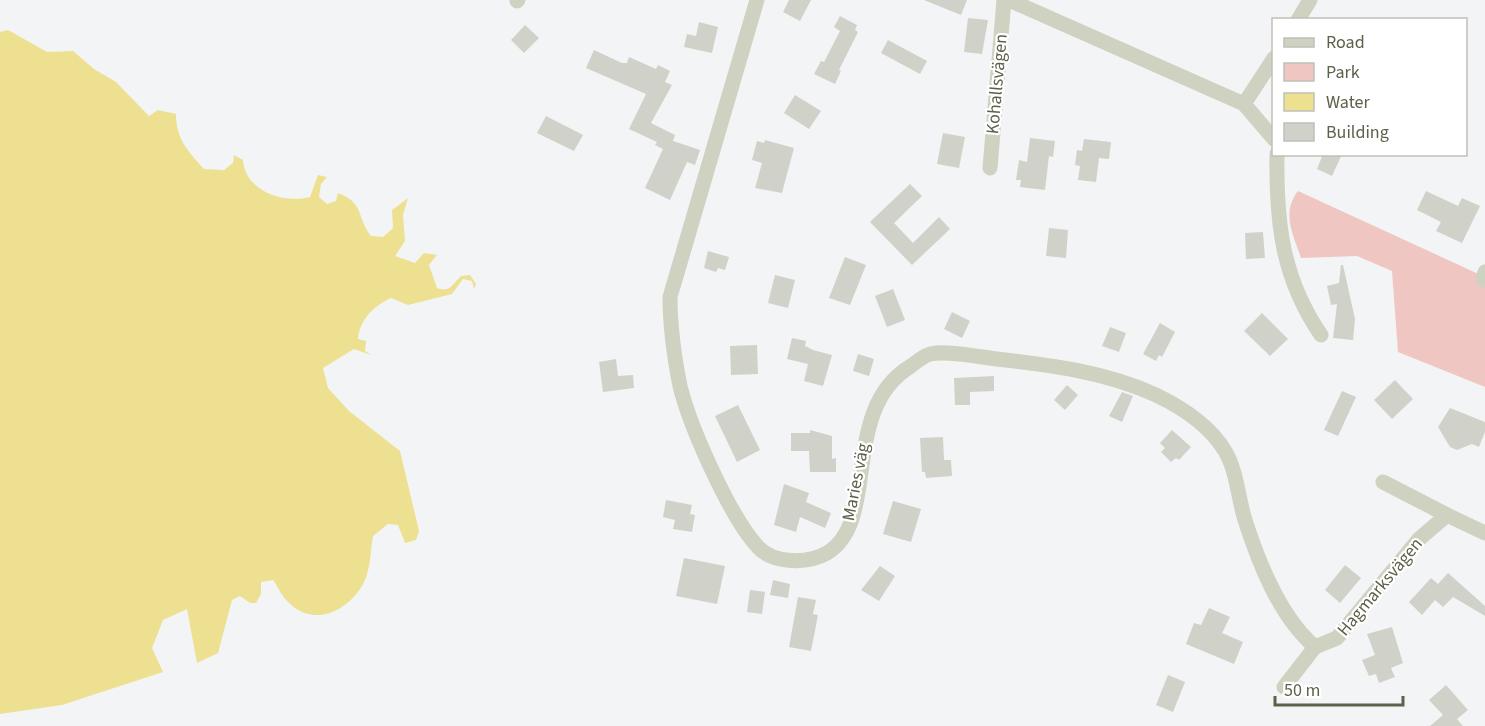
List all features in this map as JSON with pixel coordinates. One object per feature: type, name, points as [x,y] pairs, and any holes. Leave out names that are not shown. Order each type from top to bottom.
[{"type":"street","name":"Maries väg","points":[[757,0],[670,297],[670,332],[681,388],[692,423],[722,488],[759,549],[773,557],[787,560],[811,560],[828,552],[847,531],[868,425],[877,403],[898,374],[930,354],[1064,367],[1109,378],[1174,404],[1199,422],[1223,448],[1230,460],[1246,521],[1262,564],[1282,607],[1302,636],[1315,647]]},
{"type":"street","name":"Kohallsvägen","points":[[990,168],[1004,0]]},
{"type":"street","points":[[1010,0],[1244,104],[1272,137]]},
{"type":"street","points":[[1299,18],[1310,0]]},
{"type":"street","points":[[1244,104],[1272,61]]},
{"type":"street","points":[[1277,156],[1276,208],[1293,285],[1321,335]]},
{"type":"street","points":[[1383,482],[1485,533]]},
{"type":"street","name":"Hagmarksvägen","points":[[1284,687],[1315,647],[1337,638],[1419,539],[1447,515]]},
{"type":"green space","points":[[1298,191],[1485,277],[1485,387],[1398,352],[1392,271],[1357,256],[1301,258],[1289,216],[1290,207]]},
{"type":"water","points":[[8,30],[47,52],[73,51],[94,69],[116,82],[149,116],[158,110],[176,114],[181,138],[204,169],[224,170],[233,163],[234,155],[243,160],[245,171],[258,187],[277,197],[288,199],[310,197],[318,175],[327,177],[321,184],[319,197],[327,204],[336,201],[338,193],[347,197],[356,206],[371,236],[383,237],[393,228],[392,210],[408,198],[403,215],[405,241],[395,256],[415,263],[424,253],[437,255],[429,265],[437,288],[448,289],[461,276],[470,275],[476,284],[474,289],[472,281],[463,279],[452,294],[408,305],[391,298],[385,301],[369,314],[359,332],[358,339],[366,341],[365,351],[371,355],[354,349],[323,368],[328,388],[349,411],[400,451],[419,531],[416,540],[405,543],[398,525],[388,524],[373,536],[365,580],[347,603],[329,613],[309,614],[289,603],[273,580],[261,582],[261,594],[256,603],[250,603],[240,596],[232,600],[218,653],[197,663],[187,609],[163,620],[152,648],[163,672],[62,705],[0,714],[0,32]]},
{"type":"building","points":[[789,0],[811,0],[800,21],[783,12]]},
{"type":"building","points":[[924,0],[967,0],[961,15]]},
{"type":"building","points":[[840,16],[857,25],[855,30],[858,32],[839,70],[841,71],[835,84],[814,74],[821,61],[824,62],[840,31],[834,27]]},
{"type":"building","points":[[968,18],[988,20],[982,54],[964,52]]},
{"type":"building","points":[[699,22],[718,27],[712,53],[684,47],[687,34],[696,36]]},
{"type":"building","points":[[525,25],[539,38],[524,53],[511,40]]},
{"type":"building","points":[[888,40],[927,61],[920,74],[881,53]]},
{"type":"building","points":[[594,50],[622,63],[627,63],[629,57],[656,69],[658,65],[670,71],[665,82],[672,85],[651,123],[675,135],[673,141],[700,150],[695,165],[687,162],[670,200],[645,188],[663,149],[655,145],[657,142],[629,129],[646,94],[586,68]]},
{"type":"building","points":[[795,95],[821,111],[809,129],[784,113]]},
{"type":"building","points":[[546,116],[583,135],[574,151],[537,133]]},
{"type":"building","points":[[943,133],[965,137],[959,168],[937,164]]},
{"type":"building","points":[[1030,138],[1055,141],[1053,157],[1049,156],[1045,190],[1020,187],[1021,180],[1016,180],[1019,160],[1027,162]]},
{"type":"building","points":[[1084,139],[1111,142],[1109,159],[1099,158],[1096,182],[1078,180],[1080,166],[1075,165],[1077,150],[1082,151]]},
{"type":"building","points":[[765,140],[794,148],[782,193],[755,188],[762,163],[752,160],[757,141],[764,143]]},
{"type":"building","points":[[1322,156],[1341,156],[1332,176],[1317,169]]},
{"type":"building","points":[[910,184],[922,196],[894,223],[913,243],[939,217],[950,229],[912,265],[870,222]]},
{"type":"building","points":[[1426,191],[1458,206],[1462,198],[1480,206],[1462,243],[1436,231],[1441,222],[1417,210]]},
{"type":"building","points":[[1049,228],[1068,230],[1066,258],[1046,256]]},
{"type":"building","points":[[1263,232],[1265,258],[1246,259],[1245,233]]},
{"type":"building","points":[[708,251],[729,257],[725,270],[718,268],[716,272],[704,268]]},
{"type":"building","points":[[845,257],[866,265],[850,305],[829,298]]},
{"type":"building","points":[[1341,265],[1343,265],[1355,319],[1353,340],[1333,338],[1337,304],[1331,305],[1327,286],[1339,283]]},
{"type":"building","points":[[775,275],[795,280],[788,308],[768,303]]},
{"type":"building","points":[[893,289],[905,320],[887,327],[875,296]]},
{"type":"building","points":[[952,312],[970,321],[962,338],[944,329]]},
{"type":"building","points":[[1262,313],[1288,339],[1270,356],[1244,331]]},
{"type":"building","points":[[1160,323],[1175,332],[1162,357],[1159,355],[1156,361],[1143,354]]},
{"type":"building","points":[[1110,327],[1126,333],[1119,352],[1102,346]]},
{"type":"building","points":[[792,338],[806,341],[805,346],[813,350],[832,355],[823,386],[804,381],[808,364],[787,359]]},
{"type":"building","points":[[757,345],[758,374],[731,375],[730,346]]},
{"type":"building","points":[[858,354],[874,359],[869,376],[853,371]]},
{"type":"building","points":[[616,359],[618,376],[633,375],[634,388],[603,392],[599,362]]},
{"type":"building","points":[[994,376],[994,391],[970,392],[970,405],[955,405],[954,378]]},
{"type":"building","points":[[1395,380],[1413,399],[1392,419],[1374,400]]},
{"type":"building","points":[[1067,385],[1078,395],[1065,410],[1054,400]]},
{"type":"building","points":[[1342,391],[1356,397],[1338,436],[1324,430]]},
{"type":"building","points":[[1122,392],[1133,396],[1122,422],[1109,416]]},
{"type":"building","points":[[738,405],[760,450],[737,462],[715,416]]},
{"type":"building","points":[[1450,408],[1485,422],[1485,432],[1479,447],[1472,444],[1457,450],[1450,447],[1438,427]]},
{"type":"building","points":[[810,430],[832,436],[832,459],[836,458],[836,472],[810,472],[809,451],[791,451],[791,433],[810,433]]},
{"type":"building","points":[[1172,430],[1191,447],[1179,460],[1176,458],[1171,462],[1161,452],[1165,448],[1160,443]]},
{"type":"building","points":[[943,437],[944,460],[951,460],[952,476],[926,478],[925,472],[922,472],[920,438]]},
{"type":"building","points":[[784,484],[809,493],[806,502],[831,513],[825,528],[800,517],[796,532],[774,525]]},
{"type":"building","points":[[666,500],[692,505],[690,514],[695,515],[692,532],[673,529],[675,520],[663,517]]},
{"type":"building","points":[[893,501],[921,509],[911,542],[883,534]]},
{"type":"building","points":[[684,558],[725,566],[717,604],[676,596]]},
{"type":"building","points":[[1345,565],[1361,578],[1340,603],[1325,590]]},
{"type":"building","points":[[880,566],[895,576],[879,601],[861,590]]},
{"type":"building","points":[[1448,573],[1485,606],[1485,616],[1453,597],[1443,607],[1435,600],[1422,615],[1409,602],[1431,578],[1438,584]]},
{"type":"building","points":[[773,580],[790,584],[788,598],[770,595]]},
{"type":"building","points":[[750,590],[765,592],[762,614],[747,612]]},
{"type":"building","points":[[798,597],[816,600],[813,614],[818,615],[811,651],[789,647]]},
{"type":"building","points":[[1209,608],[1230,617],[1222,633],[1243,642],[1234,664],[1186,644],[1194,623],[1201,625]]},
{"type":"building","points":[[1392,627],[1403,663],[1391,668],[1395,677],[1379,683],[1376,674],[1369,676],[1362,660],[1375,655],[1367,634]]},
{"type":"building","points":[[1168,675],[1185,682],[1173,712],[1156,705]]},
{"type":"building","points":[[1446,685],[1468,710],[1457,719],[1463,726],[1430,726],[1443,715],[1429,700]]}]
